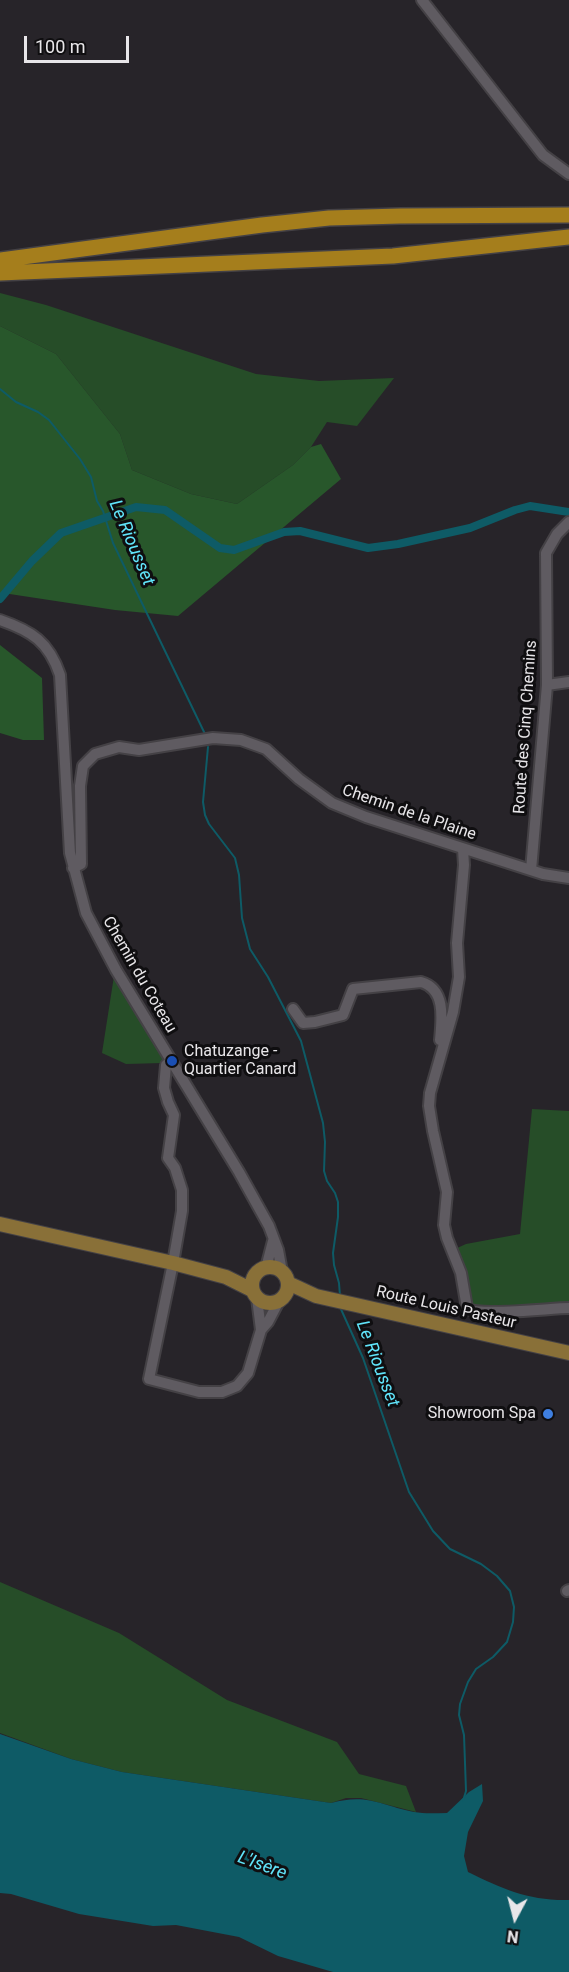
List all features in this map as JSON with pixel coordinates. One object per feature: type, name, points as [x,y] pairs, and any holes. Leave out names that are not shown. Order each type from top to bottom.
[{"type":"highway","points":[[0,260],[329,218],[569,215]]},
{"type":"highway","points":[[0,273],[393,255],[569,237]]},
{"type":"main road","points":[[0,1224],[226,1277],[267,1303],[280,1300],[287,1291],[285,1277],[274,1268],[226,1277]]},
{"type":"main road","points":[[255,1294],[252,1282],[260,1271]]},
{"type":"main road","name":"Route Louis Pasteur","points":[[285,1277],[316,1296]]},
{"type":"main road","name":"Route Louis Pasteur","points":[[280,1300],[316,1296],[340,1300],[569,1353]]},
{"type":"street","points":[[423,0],[543,155],[569,174]]},
{"type":"street","name":"Route des Cinq Chemins","points":[[531,870],[547,685],[546,553],[557,534],[569,522]]},
{"type":"street","name":"Chemin du Coteau","points":[[1,620],[21,627],[45,645],[54,658],[60,675],[69,838],[73,868],[86,913],[97,936],[269,1226],[285,1277]]},
{"type":"street","points":[[547,685],[569,682]]},
{"type":"street","name":"Chemin de la Plaine","points":[[73,868],[81,864],[80,786],[83,766],[95,754],[119,747],[139,750],[213,738],[241,740],[266,749],[299,779],[332,803],[366,817],[531,870],[569,878]]},
{"type":"street","points":[[436,1066],[453,1012],[459,977],[457,943],[464,865],[463,849]]},
{"type":"street","points":[[292,1009],[303,1023],[315,1022],[343,1015],[353,989],[426,983],[437,994],[441,1004],[440,1038],[429,1106],[447,1192],[444,1225],[461,1273],[467,1308],[471,1311],[491,1312],[569,1308]]},
{"type":"street","points":[[172,1060],[166,1065],[164,1076],[166,1095],[174,1115],[168,1158],[175,1168],[182,1190],[180,1229],[149,1379],[199,1392],[222,1392],[237,1386],[248,1373],[261,1330],[280,1300]]},
{"type":"street","points":[[260,1271],[273,1241]]},
{"type":"street","points":[[255,1294],[261,1330]]},
{"type":"green space","points":[[0,293],[46,305],[256,374],[319,381],[394,378],[357,426],[327,422],[311,447],[293,465],[237,504],[191,494],[132,470],[120,434],[56,354],[0,326]]},
{"type":"green space","points":[[0,326],[56,354],[120,434],[132,470],[191,494],[237,504],[293,465],[311,447],[321,444],[341,479],[178,616],[115,610],[3,593],[0,595]]},
{"type":"green space","points":[[0,645],[42,678],[44,740],[23,740],[0,733]]},
{"type":"green space","points":[[114,976],[163,1057],[163,1063],[126,1064],[102,1053]]},
{"type":"green space","points":[[532,1109],[569,1111],[569,1304],[471,1308],[455,1249],[466,1244],[520,1234]]},
{"type":"green space","points":[[0,1582],[119,1633],[227,1700],[337,1742],[359,1774],[406,1786],[416,1812],[361,1798],[346,1798],[331,1803],[122,1772],[71,1759],[0,1733]]},
{"type":"water","name":"L'Isère","points":[[0,1734],[71,1759],[122,1772],[331,1803],[354,1799],[373,1801],[418,1813],[447,1813],[469,1792],[482,1784],[483,1801],[468,1832],[464,1856],[468,1872],[517,1893],[555,1900],[569,1900],[569,1972],[333,1972],[278,1956],[239,1937],[176,1925],[153,1926],[79,1914],[11,1894],[0,1893]]},
{"type":"waterway","name":"Le Riousset","points":[[0,389],[16,402],[49,420],[80,459],[91,477],[97,501],[103,511],[113,543],[205,734]]},
{"type":"waterway","points":[[0,599],[32,561],[61,533],[136,507],[165,510],[220,548],[234,550],[284,532],[300,531],[368,548],[398,544],[470,528],[530,506],[569,512]]},
{"type":"waterway","name":"Le Riousset","points":[[208,747],[203,802],[205,815],[209,824],[235,858],[239,875],[242,918],[250,949],[268,977],[301,1041],[323,1123],[324,1171],[338,1202],[333,1253],[340,1296]]},
{"type":"waterway","name":"Le Riousset","points":[[340,1307],[363,1358],[409,1492],[433,1531],[450,1549],[481,1564],[497,1576],[510,1591],[514,1607],[513,1622],[507,1642],[493,1657],[476,1669],[468,1682],[460,1704],[459,1715],[464,1735],[466,1791],[463,1801]]},
{"type":"place","name":"Chatuzange - Quartier Canard","points":[[172,1061]]},
{"type":"place","name":"Showroom Spa","points":[[548,1414]]}]
